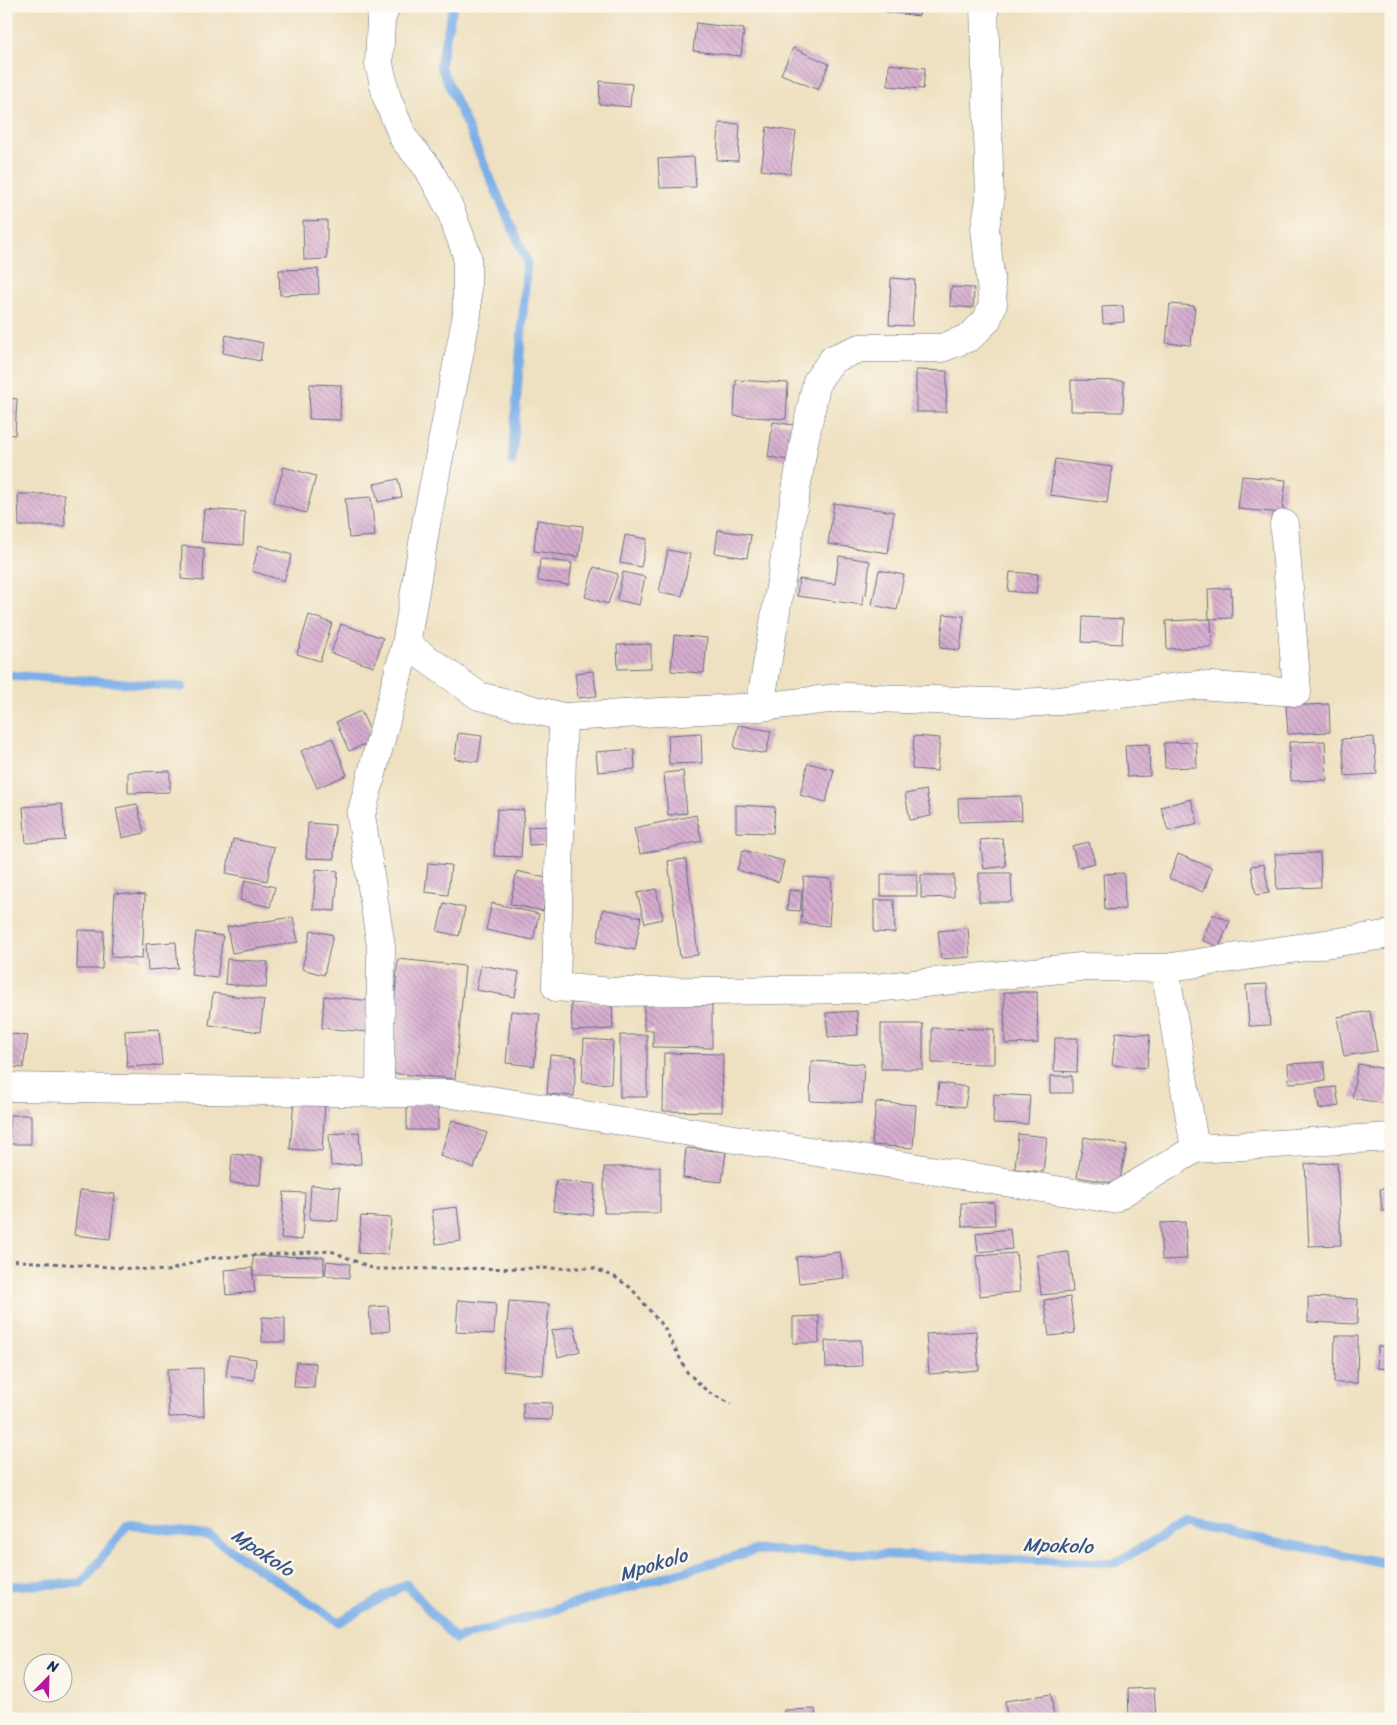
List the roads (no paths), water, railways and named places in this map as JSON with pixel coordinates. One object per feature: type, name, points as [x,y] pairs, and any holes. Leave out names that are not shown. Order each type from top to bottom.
[{"type":"street","points":[[380,1094],[381,947],[361,815],[406,644],[427,519],[467,314],[467,254],[450,208],[428,168],[404,139],[387,98],[379,64],[381,20],[386,6]]},
{"type":"street","points":[[760,707],[804,442],[817,381],[833,359],[860,348],[942,348],[970,338],[987,320],[993,304],[984,228],[990,200],[984,6]]},
{"type":"street","points":[[406,644],[479,696],[563,717],[760,707],[846,697],[1019,703],[1198,685],[1297,692],[1284,524]]},
{"type":"street","points":[[563,717],[556,987],[613,992],[865,989],[1081,967],[1165,968],[1391,934]]},
{"type":"street","points":[[1165,968],[1194,1149]]},
{"type":"street","points":[[6,1087],[452,1094],[1112,1199],[1194,1149],[1391,1137]]},
{"type":"waterway","points":[[453,6],[440,65],[527,261],[512,461]]},
{"type":"waterway","points":[[6,675],[182,687]]},
{"type":"waterway","name":"Mpokolo","points":[[6,1586],[82,1583],[128,1524],[210,1536],[339,1622],[406,1584],[455,1639],[756,1550],[1115,1563],[1183,1524],[1391,1564]]}]
